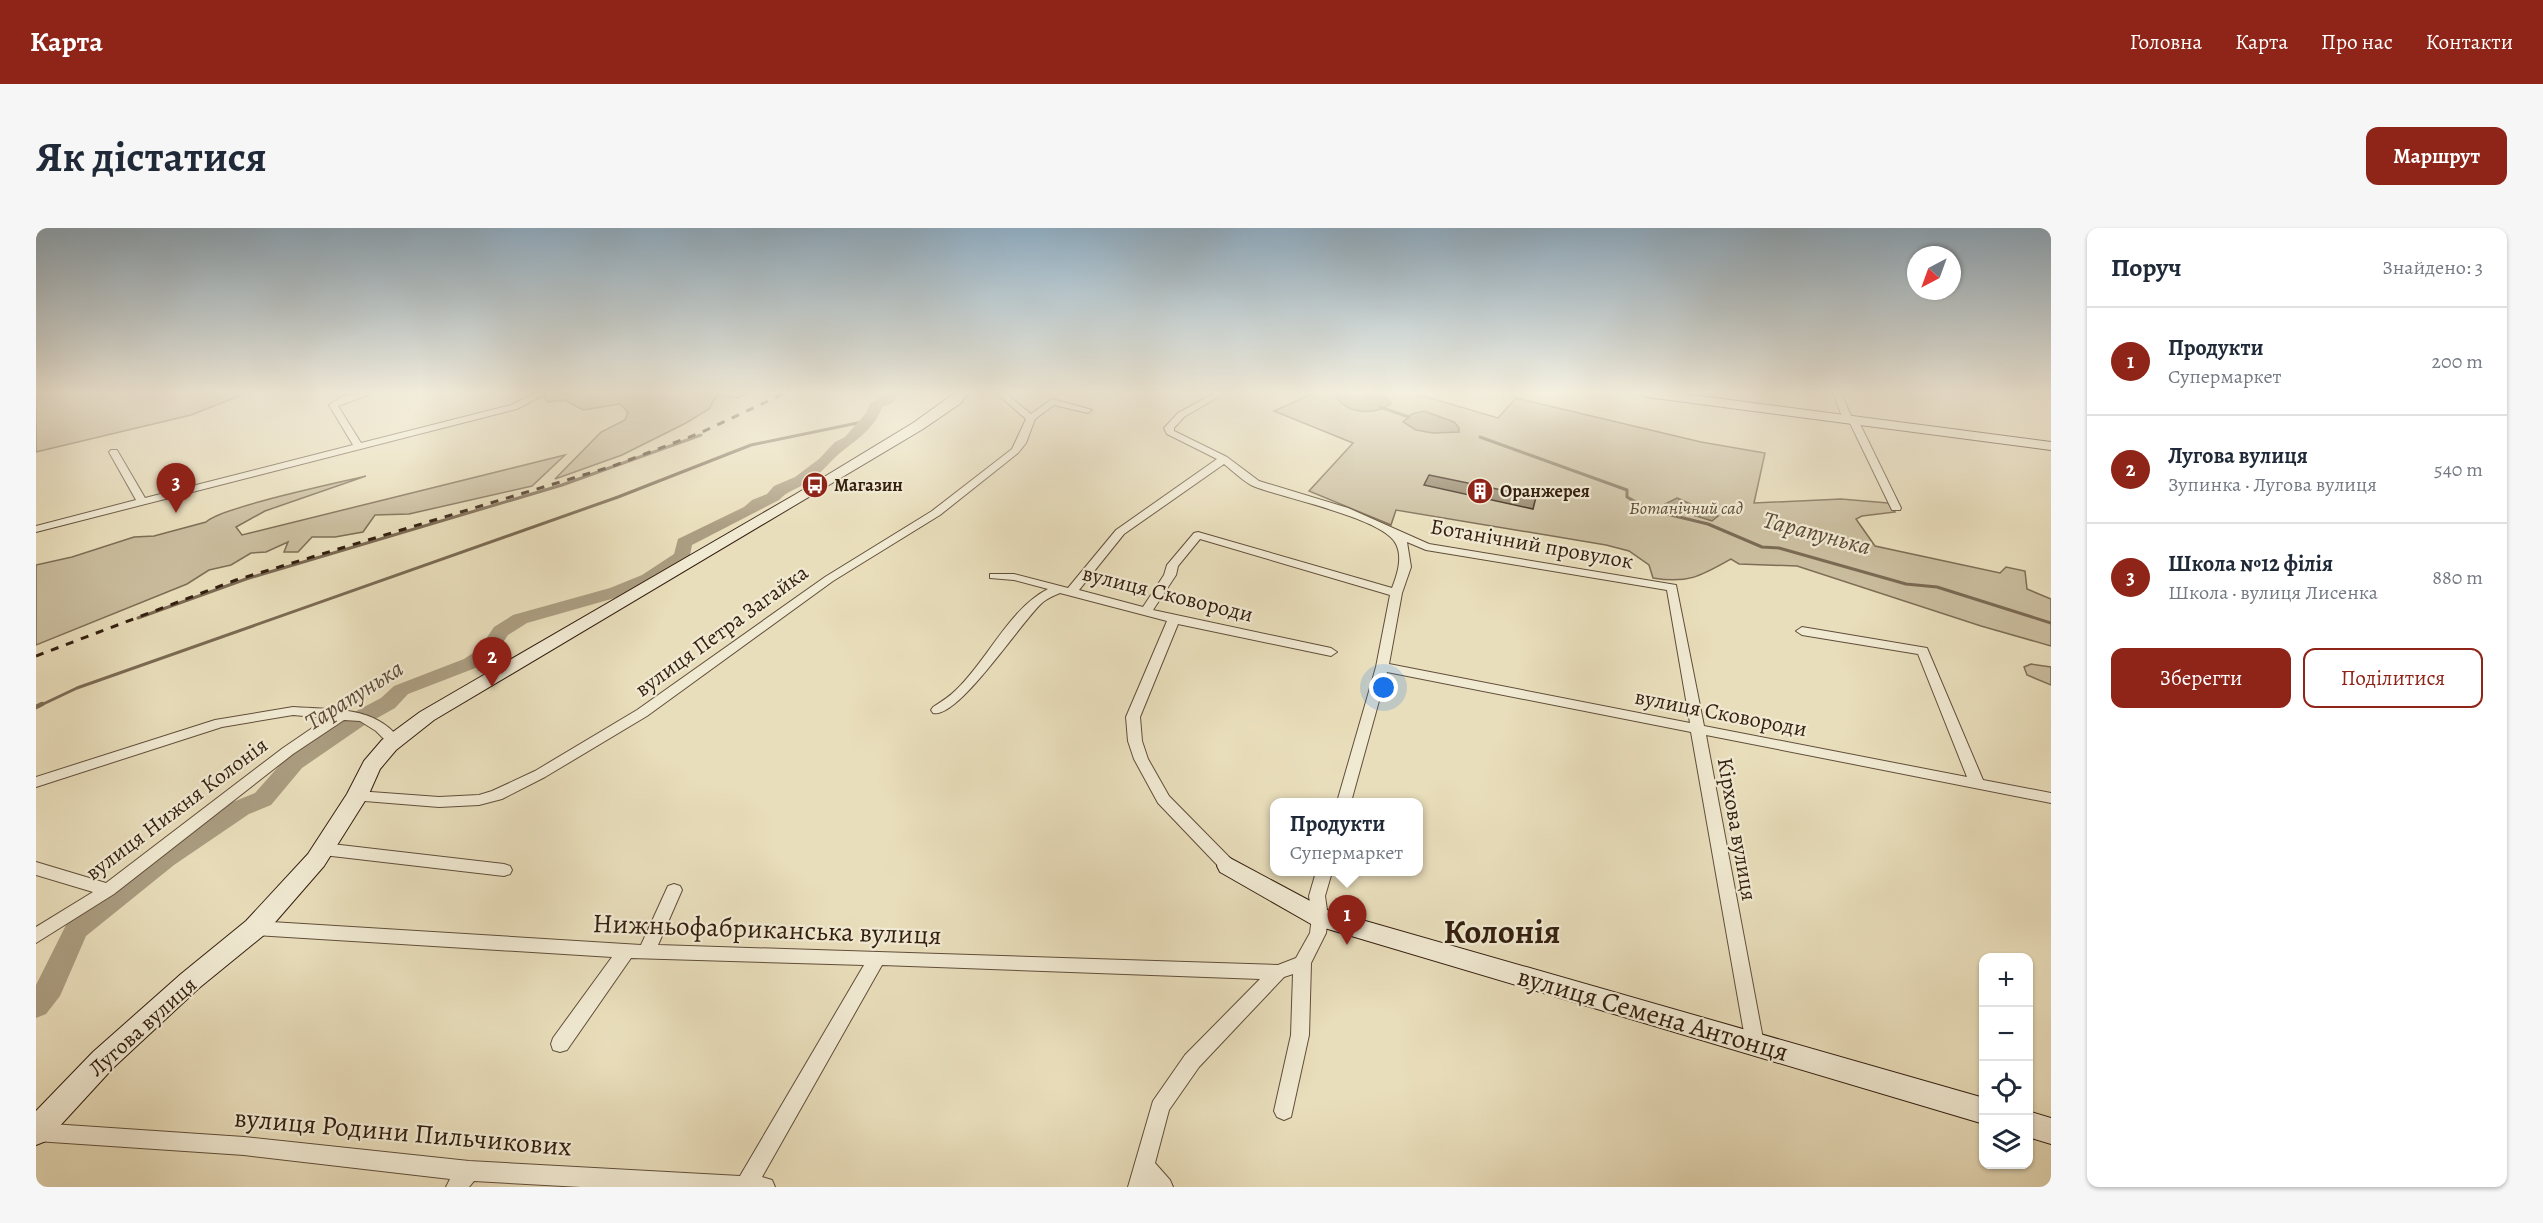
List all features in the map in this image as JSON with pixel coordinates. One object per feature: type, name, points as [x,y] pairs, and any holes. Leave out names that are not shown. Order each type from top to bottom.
[{"type":"street","points":[[353,438],[359,447]]},
{"type":"street","points":[[36,529],[395,438]]},
{"type":"street","name":"Лугова вулиця","points":[[36,1132],[103,1060],[190,981],[255,928],[323,849],[357,796],[371,766],[394,741],[427,716],[899,438]]},
{"type":"street","name":"вулиця Петра Загайка","points":[[357,796],[439,802],[479,800],[497,795],[540,774],[642,713],[829,579],[936,513],[1015,451],[1023,438]]},
{"type":"street","name":"Ботанічний провулок","points":[[1182,438],[1224,459],[1255,483],[1344,510],[1378,523],[1426,547],[1672,587]]},
{"type":"street","points":[[1859,438],[1896,508]]},
{"type":"street","points":[[1987,438],[2051,446]]},
{"type":"street","points":[[114,452],[142,502]]},
{"type":"street","points":[[938,710],[962,693],[1005,637],[1040,598],[1066,590],[1120,532],[1186,483],[1224,459]]},
{"type":"street","points":[[1345,798],[1382,667],[1396,593],[1406,557],[1395,533]]},
{"type":"street","points":[[1146,612],[1170,575],[1173,565],[1198,535],[1396,593]]},
{"type":"street","name":"вулиця Сковороди","points":[[994,576],[1014,577],[1174,619],[1331,652]]},
{"type":"street","name":"Кірхова вулиця","points":[[1672,587],[1755,1044]]},
{"type":"street","points":[[1174,619],[1133,717],[1135,741],[1141,759],[1163,799],[1228,866]]},
{"type":"street","points":[[1802,631],[1923,651],[1977,783]]},
{"type":"street","name":"вулиця Сковороди","points":[[1382,667],[2051,798]]},
{"type":"street","points":[[36,782],[220,723],[292,711],[363,717],[381,728],[394,741]]},
{"type":"street","name":"вулиця Нижня Колонія","points":[[36,936],[108,890],[288,751],[343,714]]},
{"type":"street","points":[[323,849],[504,870]]},
{"type":"street","name":"вулиця Семена Антонця","points":[[1228,866],[1320,917],[1979,1110]]},
{"type":"street","points":[[36,868],[44,873],[108,890]]},
{"type":"street","points":[[1284,1111],[1300,1035],[1302,963],[1318,933],[1320,917],[1317,896],[1323,876]]},
{"type":"street","points":[[646,952],[674,890]]},
{"type":"street","name":"Нижньофабриканська вулиця","points":[[255,928],[646,952],[1278,972]]},
{"type":"street","points":[[560,1044],[626,951]]},
{"type":"street","points":[[752,1186],[877,958]]},
{"type":"street","points":[[1138,1187],[1160,1107],[1192,1060],[1278,972],[1302,963]]},
{"type":"street","points":[[2033,1126],[2051,1131]]},
{"type":"street","name":"вулиця Родини Пильчикових","points":[[36,1132],[244,1146],[462,1179],[752,1186]]},
{"type":"street","points":[[1145,1167],[1163,1187]]},
{"type":"green space","points":[[36,438],[96,438],[36,452]]},
{"type":"green space","points":[[595,438],[656,438],[622,455],[555,479]]},
{"type":"green space","name":"Ботанічний сад","points":[[1340,438],[1683,438],[1765,453],[1754,503],[1841,499],[1888,503],[1895,512],[1862,516],[1856,519],[1875,546],[2000,573],[2006,567],[2025,571],[2027,589],[2051,599],[2051,646],[1981,626],[1797,566],[1739,564],[1731,559],[1694,577],[1665,580],[1653,578],[1649,565],[1629,551],[1606,545],[1396,510],[1391,525],[1309,491],[1353,443]]},
{"type":"green space","points":[[565,455],[532,486],[409,514],[375,515],[363,532],[335,537],[312,537],[298,552],[284,552],[288,542],[266,552],[251,553],[231,565],[209,570],[187,584],[36,645],[36,565],[72,557],[134,537],[154,536],[206,522],[234,509],[366,476],[265,511],[236,527],[242,535]]},
{"type":"green space","points":[[2031,664],[2051,667],[2051,685],[2027,675],[2024,667]]},
{"type":"shaded area","points":[[1677,498],[1718,516],[1712,521],[1667,507],[1665,504]]},
{"type":"building","name":"Оранжерея","points":[[1429,475],[1536,497],[1533,509],[1424,485]]},
{"type":"waterway","points":[[138,618],[246,579],[562,485],[693,438]]},
{"type":"waterway","name":"Тарапунька","points":[[39,706],[77,688],[618,497],[751,445],[786,438]]},
{"type":"waterway","name":"Тарапунька","points":[[36,1006],[50,988],[76,930],[165,859],[241,808],[263,799],[294,763],[355,721],[388,703],[401,690],[471,663],[486,653],[501,631],[520,619],[616,592],[648,579],[683,556],[684,543],[750,510],[758,503],[773,497],[780,489],[801,480],[824,462],[840,445],[852,438]]},
{"type":"waterway","name":"Тарапунька","points":[[1482,438],[1627,490],[1627,497],[1650,510],[1708,524],[1762,547],[1779,548],[1906,584],[1937,587],[2051,623]]},
{"type":"waterway","name":"Тарапунька","points":[[36,707],[42,704]]},
{"type":"railway","points":[[36,656],[236,580],[613,466],[687,438]]},
{"type":"place","name":"Магазин","points":[[815,485]]},
{"type":"place","name":"Оранжерея","points":[[1480,491]]},
{"type":"place","name":"Школа №12 філія","points":[[176,513]]},
{"type":"place","name":"Лугова вулиця","points":[[492,687]]},
{"type":"place","name":"Продукти","points":[[1347,945]]},
{"type":"district","name":"Колонія","points":[[1502,931]]}]
